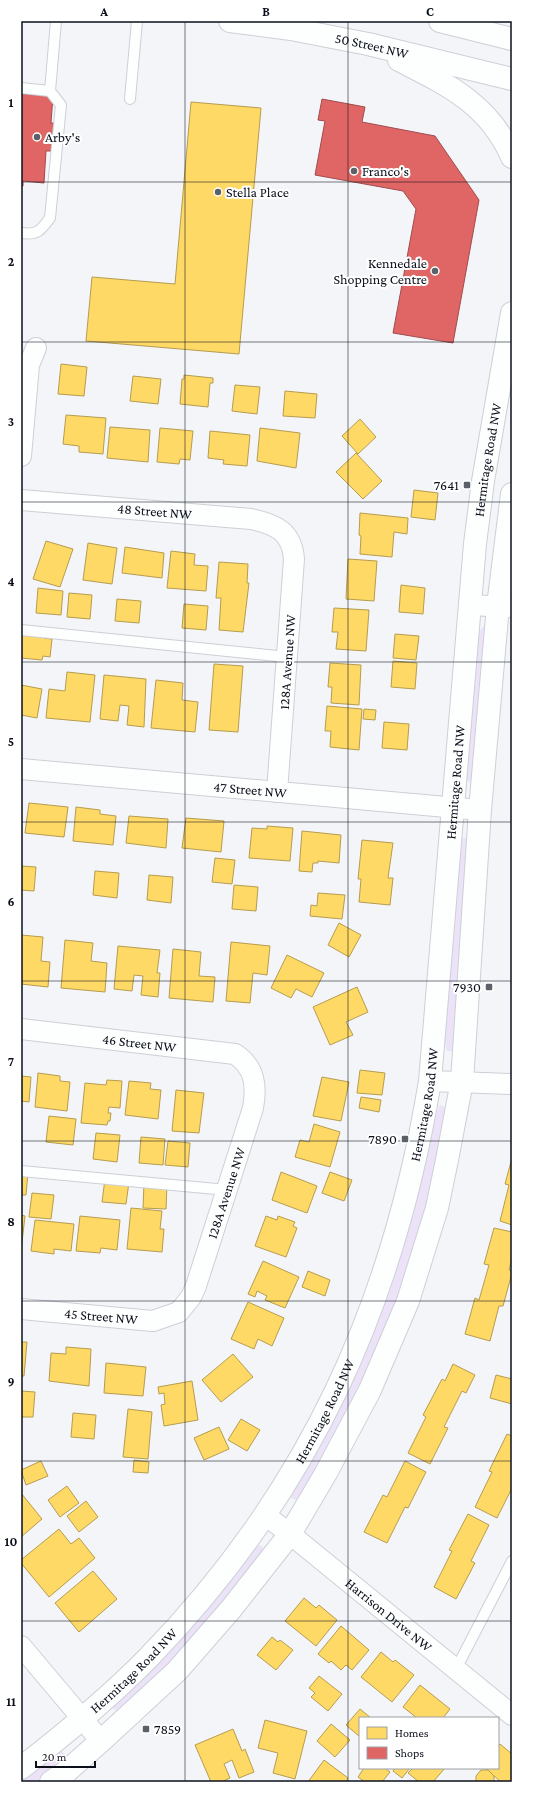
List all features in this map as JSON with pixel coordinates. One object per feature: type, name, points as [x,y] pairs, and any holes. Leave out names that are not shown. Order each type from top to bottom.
[{"type":"street","name":"50 Street NW","points":[[230,21],[316,34],[368,44],[512,79]]},
{"type":"street","points":[[440,21],[512,39]]},
{"type":"street","points":[[368,44],[447,85],[467,98],[505,140],[512,157]]},
{"type":"street","name":"Hermitage Road NW","points":[[21,1768],[81,1718],[147,1659],[178,1626],[239,1553],[291,1475],[339,1387],[378,1294],[407,1197],[418,1148],[430,1081],[475,544],[483,481],[512,313]]},
{"type":"street","points":[[21,456],[28,373],[36,348]]},
{"type":"street","name":"Hermitage Road NW","points":[[51,1782],[66,1772],[177,1671],[231,1609],[290,1534],[326,1473],[370,1390],[408,1300],[437,1208],[462,1081],[480,810],[505,607],[512,494]]},
{"type":"street","name":"48 Street NW","points":[[21,500],[252,519],[270,524],[285,534]]},
{"type":"street","name":"128A Avenue NW","points":[[278,792],[294,559],[293,550],[285,534]]},
{"type":"street","points":[[470,605],[505,607]]},
{"type":"street","name":"47 Street NW","points":[[21,769],[480,810]]},
{"type":"street","name":"46 Street NW","points":[[21,1029],[222,1051],[235,1054],[244,1060],[251,1069]]},
{"type":"street","name":"128A Avenue NW","points":[[179,1312],[191,1297],[196,1286],[253,1108],[256,1095],[251,1069]]},
{"type":"street","points":[[430,1081],[512,1084]]},
{"type":"street","name":"45 Street NW","points":[[21,1309],[153,1321],[179,1312]]},
{"type":"street","name":"Harrison Drive NW","points":[[265,1515],[512,1715]]},
{"type":"street","points":[[21,1646],[101,1741]]},
{"type":"lane","points":[[21,233],[32,234],[39,231],[50,218],[61,105],[50,90],[56,21]]},
{"type":"lane","points":[[130,99],[137,21]]},
{"type":"lane","points":[[21,88],[50,90]]},
{"type":"lane","points":[[21,630],[287,657]]},
{"type":"lane","points":[[21,1171],[227,1190]]},
{"type":"lane","points":[[456,1669],[512,1561]]},
{"type":"shaded area","points":[[485,626],[487,627],[475,767],[470,782],[463,780],[476,639],[481,629]]},
{"type":"shaded area","points":[[458,838],[467,838],[468,843],[455,1051],[447,1051],[444,1040]]},
{"type":"shaded area","points":[[440,1105],[447,1108],[428,1197],[403,1285],[381,1343],[353,1403],[298,1501],[291,1498],[293,1487],[372,1334],[413,1216],[435,1117]]},
{"type":"shaded area","points":[[260,1545],[265,1550],[213,1614],[177,1655],[118,1712],[110,1706],[250,1552]]},
{"type":"shaded area","points":[[60,1749],[66,1756],[36,1782],[21,1782],[21,1778]]},
{"type":"building: Homes","name":"Stella Place","points":[[191,102],[261,108],[239,354],[86,341],[92,277],[175,284]]},
{"type":"building: Homes","points":[[61,364],[87,367],[84,396],[58,394]]},
{"type":"building: Homes","points":[[184,375],[213,378],[213,383],[210,383],[208,407],[180,404],[182,379],[184,379]]},
{"type":"building: Homes","points":[[133,376],[161,379],[158,404],[130,401]]},
{"type":"building: Homes","points":[[235,385],[260,387],[257,414],[232,411]]},
{"type":"building: Homes","points":[[285,391],[317,394],[315,418],[283,416]]},
{"type":"building: Homes","points":[[66,415],[106,418],[103,454],[79,452],[79,446],[63,444]]},
{"type":"building: Homes","points":[[360,419],[376,437],[358,454],[342,436]]},
{"type":"building: Homes","points":[[110,427],[150,430],[148,462],[107,458]]},
{"type":"building: Homes","points":[[160,428],[193,431],[190,460],[180,459],[179,464],[157,462]]},
{"type":"building: Homes","points":[[260,428],[300,433],[296,468],[257,461]]},
{"type":"building: Homes","points":[[210,431],[250,435],[247,466],[223,464],[224,460],[208,458]]},
{"type":"building: Homes","points":[[356,453],[382,481],[363,499],[336,472]]},
{"type":"building: Homes","points":[[414,490],[438,493],[435,520],[411,517]]},
{"type":"building: Homes","points":[[360,513],[408,518],[407,534],[394,532],[392,557],[360,554]]},
{"type":"building: Homes","points":[[46,541],[73,549],[60,587],[33,579]]},
{"type":"building: Homes","points":[[88,543],[117,548],[112,584],[83,580]]},
{"type":"building: Homes","points":[[125,547],[164,553],[162,578],[122,573]]},
{"type":"building: Homes","points":[[171,551],[195,554],[194,565],[208,566],[206,591],[167,588]]},
{"type":"building: Homes","points":[[348,559],[377,561],[374,601],[346,599]]},
{"type":"building: Homes","points":[[219,562],[248,564],[247,583],[249,583],[243,632],[219,630],[221,598],[216,598]]},
{"type":"building: Homes","points":[[401,585],[425,588],[423,614],[399,612]]},
{"type":"building: Homes","points":[[38,588],[63,591],[61,615],[36,613]]},
{"type":"building: Homes","points":[[69,593],[92,595],[90,619],[67,617]]},
{"type":"building: Homes","points":[[117,599],[141,601],[139,623],[115,621]]},
{"type":"building: Homes","points":[[184,604],[208,606],[206,630],[182,628]]},
{"type":"building: Homes","points":[[334,608],[369,610],[366,651],[336,649],[338,632],[332,632]]},
{"type":"building: Homes","points":[[21,632],[44,635],[44,638],[52,639],[50,657],[43,656],[42,660],[21,658]]},
{"type":"building: Homes","points":[[395,634],[419,636],[416,660],[393,658]]},
{"type":"building: Homes","points":[[393,661],[417,663],[415,689],[391,687]]},
{"type":"building: Homes","points":[[330,663],[361,665],[359,705],[331,703],[332,687],[328,687]]},
{"type":"building: Homes","points":[[214,664],[243,666],[238,732],[209,730]]},
{"type":"building: Homes","points":[[67,672],[95,675],[90,722],[46,718],[49,689],[65,691]]},
{"type":"building: Homes","points":[[104,675],[146,679],[144,727],[127,725],[129,706],[120,705],[118,721],[100,719]]},
{"type":"building: Homes","points":[[156,680],[183,683],[182,700],[198,702],[195,732],[151,728]]},
{"type":"building: Homes","points":[[21,685],[42,689],[37,718],[21,715]]},
{"type":"building: Homes","points":[[327,706],[362,709],[359,750],[330,747],[331,731],[325,731]]},
{"type":"building: Homes","points":[[364,709],[376,710],[375,720],[363,719]]},
{"type":"building: Homes","points":[[384,722],[409,724],[407,750],[382,748]]},
{"type":"building: Homes","points":[[29,803],[68,807],[64,837],[25,833]]},
{"type":"building: Homes","points":[[76,807],[100,810],[100,814],[116,816],[113,845],[73,841]]},
{"type":"building: Homes","points":[[129,816],[168,819],[166,848],[126,843]]},
{"type":"building: Homes","points":[[186,818],[224,821],[221,852],[182,848]]},
{"type":"building: Homes","points":[[267,826],[293,828],[290,861],[249,858],[252,828],[267,829]]},
{"type":"building: Homes","points":[[302,831],[341,835],[339,863],[318,861],[318,863],[313,863],[312,872],[299,871]]},
{"type":"building: Homes","points":[[362,840],[393,843],[388,878],[393,878],[390,905],[359,902],[361,879],[358,879]]},
{"type":"building: Homes","points":[[215,858],[235,860],[232,884],[212,882]]},
{"type":"building: Homes","points":[[21,866],[36,867],[34,891],[21,890]]},
{"type":"building: Homes","points":[[95,871],[119,873],[117,898],[93,895]]},
{"type":"building: Homes","points":[[149,875],[173,877],[171,903],[147,900]]},
{"type":"building: Homes","points":[[234,885],[258,887],[256,911],[232,909]]},
{"type":"building: Homes","points":[[318,893],[345,895],[342,919],[310,916],[311,905],[317,906]]},
{"type":"building: Homes","points":[[339,923],[361,935],[349,957],[328,945]]},
{"type":"building: Homes","points":[[21,935],[43,937],[41,961],[50,962],[48,987],[21,984]]},
{"type":"building: Homes","points":[[65,940],[93,943],[91,961],[107,963],[105,992],[61,988]]},
{"type":"building: Homes","points":[[231,942],[270,946],[267,975],[253,973],[250,1003],[226,1001]]},
{"type":"building: Homes","points":[[118,946],[160,950],[157,973],[160,973],[158,997],[141,995],[143,976],[134,975],[132,991],[114,989]]},
{"type":"building: Homes","points":[[173,949],[201,952],[199,976],[215,977],[213,1002],[169,998]]},
{"type":"building: Homes","points":[[287,955],[324,973],[312,997],[296,989],[291,998],[271,988]]},
{"type":"building: Homes","points":[[357,987],[368,1012],[346,1022],[353,1035],[330,1045],[313,1007]]},
{"type":"building: Homes","points":[[360,1070],[385,1073],[382,1095],[357,1093]]},
{"type":"building: Homes","points":[[38,1073],[60,1076],[60,1081],[70,1082],[67,1111],[35,1107]]},
{"type":"building: Homes","points":[[21,1076],[31,1077],[29,1102],[21,1101]]},
{"type":"building: Homes","points":[[322,1077],[349,1082],[341,1121],[313,1116]]},
{"type":"building: Homes","points":[[107,1080],[122,1081],[120,1108],[109,1107],[108,1113],[111,1113],[110,1121],[108,1121],[107,1125],[81,1123],[85,1083],[106,1085]]},
{"type":"building: Homes","points":[[129,1081],[151,1083],[150,1089],[161,1090],[158,1119],[125,1115]]},
{"type":"building: Homes","points":[[176,1090],[204,1093],[199,1133],[172,1131]]},
{"type":"building: Homes","points":[[361,1097],[381,1100],[379,1112],[359,1108]]},
{"type":"building: Homes","points":[[49,1116],[76,1119],[73,1145],[46,1142]]},
{"type":"building: Homes","points":[[314,1124],[340,1132],[330,1167],[295,1157],[300,1140],[309,1142]]},
{"type":"building: Homes","points":[[96,1133],[120,1135],[117,1162],[93,1159]]},
{"type":"building: Homes","points":[[141,1137],[165,1139],[163,1165],[139,1163]]},
{"type":"building: Homes","points":[[168,1141],[190,1143],[188,1167],[165,1165]]},
{"type":"building: Homes","points":[[512,1158],[512,1225],[500,1221],[509,1185],[505,1184]]},
{"type":"building: Homes","points":[[21,1172],[28,1172],[26,1195],[21,1195]]},
{"type":"building: Homes","points":[[281,1172],[317,1186],[307,1213],[272,1200]]},
{"type":"building: Homes","points":[[330,1172],[352,1180],[344,1201],[322,1193]]},
{"type":"building: Homes","points":[[105,1179],[129,1182],[126,1204],[102,1202]]},
{"type":"building: Homes","points":[[144,1183],[167,1184],[166,1209],[143,1208]]},
{"type":"building: Homes","points":[[32,1193],[54,1195],[51,1219],[29,1217]]},
{"type":"building: Homes","points":[[131,1208],[162,1211],[160,1229],[164,1229],[162,1252],[127,1249]]},
{"type":"building: Homes","points":[[21,1215],[25,1216],[21,1251]]},
{"type":"building: Homes","points":[[80,1216],[120,1220],[117,1250],[101,1248],[100,1253],[76,1251]]},
{"type":"building: Homes","points":[[266,1216],[277,1220],[278,1216],[295,1222],[293,1226],[297,1228],[286,1257],[255,1246]]},
{"type":"building: Homes","points":[[35,1220],[74,1224],[71,1251],[54,1249],[54,1254],[31,1251]]},
{"type":"building: Homes","points":[[494,1228],[512,1232],[512,1258],[509,1270],[512,1271],[512,1273],[503,1306],[499,1306],[490,1341],[465,1334],[475,1298],[479,1300],[489,1265],[484,1264]]},
{"type":"building: Homes","points":[[263,1261],[299,1277],[285,1308],[265,1300],[267,1296],[257,1291],[255,1297],[248,1294]]},
{"type":"building: Homes","points":[[308,1271],[330,1280],[325,1296],[302,1287]]},
{"type":"building: Homes","points":[[248,1302],[284,1318],[272,1346],[258,1339],[254,1349],[231,1339]]},
{"type":"building: Homes","points":[[21,1342],[27,1342],[24,1376],[21,1376]]},
{"type":"building: Homes","points":[[66,1347],[91,1349],[89,1386],[49,1381],[51,1353],[66,1354]]},
{"type":"building: Homes","points":[[233,1354],[253,1377],[221,1402],[202,1380]]},
{"type":"building: Homes","points":[[106,1363],[146,1367],[143,1396],[104,1393]]},
{"type":"building: Homes","points":[[453,1364],[475,1375],[466,1393],[462,1391],[444,1427],[448,1428],[430,1464],[408,1453],[426,1417],[423,1415],[442,1379],[445,1381]]},
{"type":"building: Homes","points":[[496,1375],[512,1379],[512,1404],[490,1398]]},
{"type":"building: Homes","points":[[192,1381],[198,1420],[164,1426],[161,1405],[165,1404],[164,1393],[159,1394],[158,1387]]},
{"type":"building: Homes","points":[[21,1391],[35,1392],[33,1417],[21,1417]]},
{"type":"building: Homes","points":[[128,1409],[152,1412],[148,1459],[123,1457]]},
{"type":"building: Homes","points":[[73,1413],[96,1415],[94,1439],[71,1437]]},
{"type":"building: Homes","points":[[241,1419],[260,1430],[247,1451],[228,1440]]},
{"type":"building: Homes","points":[[219,1427],[229,1449],[204,1460],[194,1438]]},
{"type":"building: Homes","points":[[507,1434],[512,1436],[512,1488],[497,1518],[475,1507],[492,1472],[489,1471]]},
{"type":"building: Homes","points":[[134,1460],[149,1462],[148,1473],[133,1472]]},
{"type":"building: Homes","points":[[41,1461],[48,1476],[26,1485],[21,1470]]},
{"type":"building: Homes","points":[[405,1461],[426,1472],[408,1508],[405,1507],[387,1543],[364,1532],[383,1495],[387,1497]]},
{"type":"building: Homes","points":[[67,1486],[79,1503],[60,1517],[48,1500]]},
{"type":"building: Homes","points":[[21,1493],[42,1519],[21,1537]]},
{"type":"building: Homes","points":[[86,1501],[98,1517],[79,1532],[67,1516]]},
{"type":"building: Homes","points":[[468,1514],[489,1525],[471,1561],[475,1563],[456,1599],[434,1587],[452,1551],[449,1550]]},
{"type":"building: Homes","points":[[59,1529],[71,1544],[79,1538],[95,1558],[49,1597],[21,1563],[21,1560]]},
{"type":"building: Homes","points":[[93,1571],[117,1599],[79,1632],[55,1603]]},
{"type":"building: Homes","points":[[304,1598],[316,1608],[319,1605],[337,1620],[316,1646],[285,1621]]},
{"type":"building: Homes","points":[[341,1626],[369,1650],[352,1670],[346,1665],[341,1670],[331,1661],[329,1663],[318,1654]]},
{"type":"building: Homes","points":[[272,1637],[278,1642],[280,1640],[293,1650],[276,1670],[257,1655]]},
{"type":"building: Homes","points":[[381,1652],[393,1662],[395,1660],[414,1675],[392,1702],[361,1677]]},
{"type":"building: Homes","points":[[319,1676],[342,1694],[328,1711],[311,1697],[315,1693],[309,1688]]},
{"type":"building: Homes","points":[[420,1685],[450,1709],[444,1717],[416,1717],[403,1707]]},
{"type":"building: Homes","points":[[360,1709],[370,1717],[359,1717],[359,1736],[346,1725]]},
{"type":"building: Homes","points":[[265,1720],[307,1731],[295,1779],[273,1773],[278,1753],[258,1748]]},
{"type":"building: Homes","points":[[331,1724],[350,1740],[335,1757],[317,1741]]},
{"type":"building: Homes","points":[[233,1729],[242,1751],[245,1749],[254,1772],[239,1778],[232,1760],[224,1764],[230,1778],[221,1782],[211,1782],[195,1745]]},
{"type":"building: Homes","points":[[500,1744],[512,1754],[512,1782],[501,1782],[486,1769],[499,1769]]},
{"type":"building: Homes","points":[[324,1760],[348,1778],[346,1782],[308,1782]]},
{"type":"building: Homes","points":[[363,1769],[386,1769],[390,1772],[382,1782],[365,1782],[358,1777]]},
{"type":"building: Homes","points":[[394,1769],[409,1769],[402,1778],[393,1771]]},
{"type":"building: Homes","points":[[412,1769],[444,1769],[433,1782],[419,1782],[408,1773]]},
{"type":"building: Homes","points":[[481,1770],[488,1770],[494,1776],[494,1782],[476,1782],[476,1776]]},
{"type":"building: Shops","name":"Arby's","points":[[21,94],[53,96],[51,123],[54,123],[52,151],[46,151],[44,183],[23,181],[23,186],[21,186]]},
{"type":"building: Shops","name":"Kennedale Shopping Centre","points":[[322,99],[365,107],[362,122],[435,136],[479,200],[453,343],[393,333],[416,209],[403,191],[315,175],[325,121],[318,120]]},
{"type":"place","name":"Arby's","points":[[37,137]]},
{"type":"place","name":"Franco's","points":[[354,171]]},
{"type":"place","name":"Stella Place","points":[[218,192]]},
{"type":"place","name":"Kennedale Shopping Centre","points":[[435,271]]},
{"type":"place","name":"7641","points":[[467,485]]},
{"type":"place","name":"7930","points":[[489,987]]},
{"type":"place","name":"7890","points":[[405,1139]]},
{"type":"place","name":"7859","points":[[146,1729]]}]
